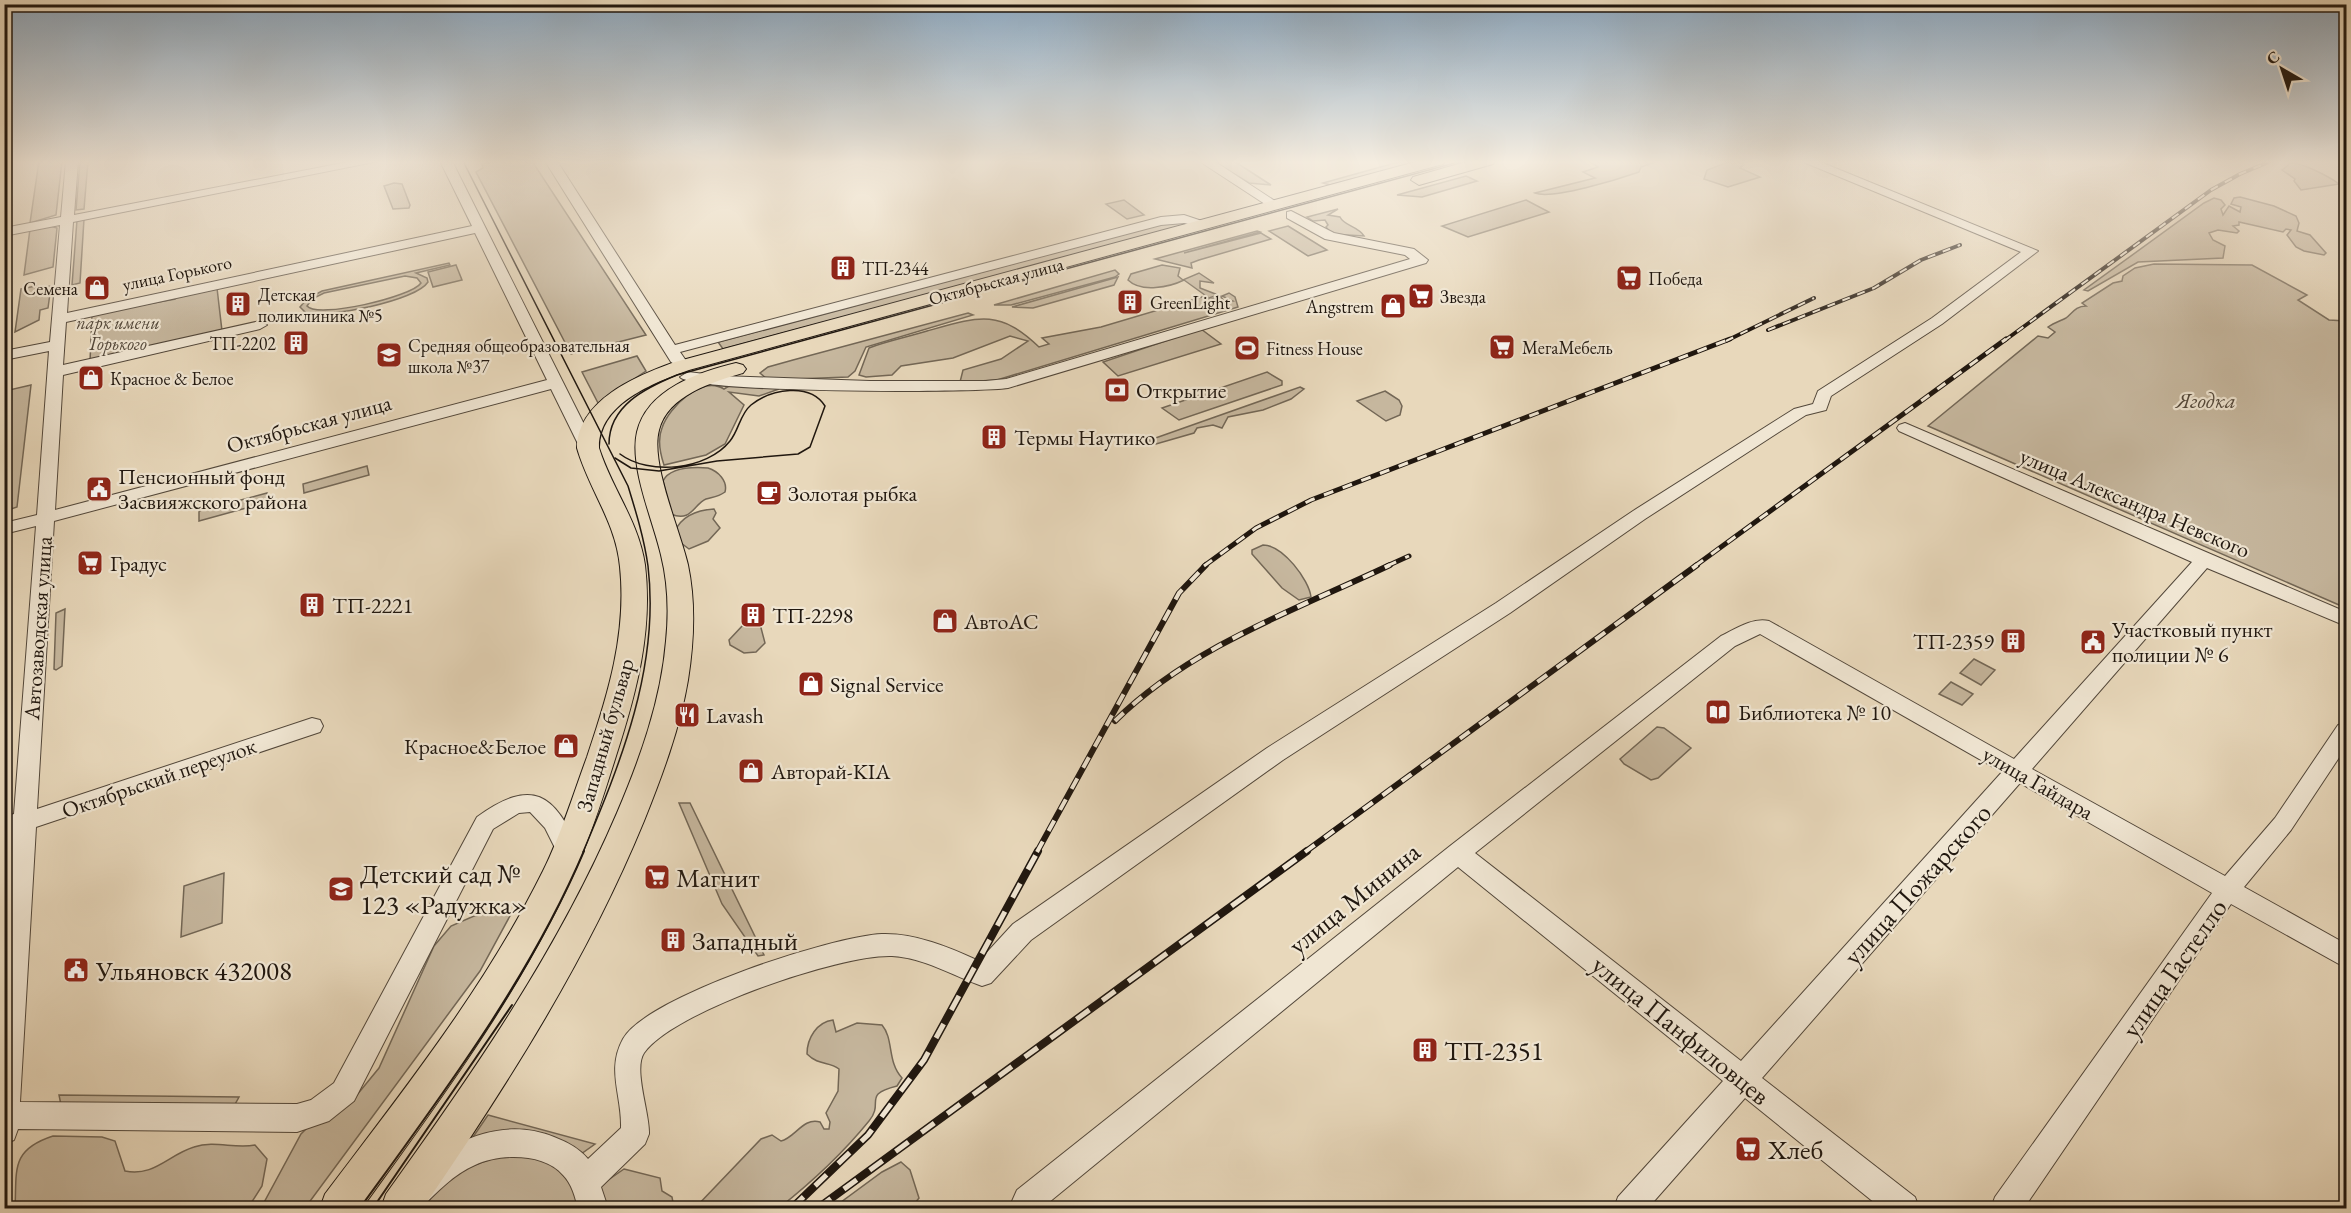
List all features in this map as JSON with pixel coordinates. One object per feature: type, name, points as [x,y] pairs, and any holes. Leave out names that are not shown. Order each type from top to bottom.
[{"type":"main road","name":"Октябрьская улица","points":[[656,416],[674,396],[691,369],[1205,224],[1241,218]]},
{"type":"main road","name":"Октябрьская улица","points":[[587,446],[591,428],[616,399],[648,379],[1255,218]]},
{"type":"main road","name":"Западный бульвар","points":[[401,1209],[493,1074],[577,934],[619,847],[664,725],[674,683],[681,633],[676,568],[647,445],[648,431],[656,416]]},
{"type":"main road","name":"Западный бульвар","points":[[339,1209],[465,1032],[527,931],[568,851],[624,682],[633,624],[633,588],[626,534],[587,446]]},
{"type":"street","points":[[4,232],[78,218]]},
{"type":"street","name":"Западный бульвар","points":[[473,218],[587,446]]},
{"type":"street","points":[[589,218],[691,369],[722,381],[870,386],[986,386],[1008,383],[1421,260],[1409,252],[1330,236],[1297,218]]},
{"type":"street","points":[[401,1209],[451,1162],[465,1154],[497,1145],[527,1145],[551,1150],[573,1164],[589,1196],[635,1134],[637,1124],[626,1067],[634,1045],[657,1024],[746,981],[867,946],[907,947],[982,975],[1022,932],[1275,754],[1503,608],[1639,515],[1782,423],[1800,412],[1820,407],[1824,394],[1937,321],[2031,251],[1948,218]]},
{"type":"street","points":[[691,369],[1161,221],[1184,219],[1205,224]]},
{"type":"street","name":"Автозаводская улица","points":[[5,1122],[15,823],[45,519],[66,220]]},
{"type":"street","name":"улица Горького","points":[[60,318],[478,228]]},
{"type":"street","points":[[55,372],[260,325]]},
{"type":"street","points":[[4,356],[57,345]]},
{"type":"street","name":"Октябрьская улица","points":[[4,529],[555,383]]},
{"type":"street","name":"улица Александра Невского","points":[[1905,428],[2204,560],[2346,619]]},
{"type":"street","name":"улица Пожарского","points":[[1629,1209],[2204,560]]},
{"type":"street","name":"улица Гайдара","points":[[1728,641],[1746,631],[1762,626],[2018,770],[2036,784],[2346,957]]},
{"type":"street","name":"улица Минина","points":[[1024,1209],[1028,1201],[1458,853],[1728,641]]},
{"type":"street","name":"Октябрьский переулок","points":[[15,823],[60,812],[312,726]]},
{"type":"street","name":"улица Гастелло","points":[[2006,1209],[2227,891],[2283,824],[2346,731]]},
{"type":"street","points":[[5,1122],[297,1118],[319,1111],[344,1092],[485,823],[518,804],[537,804],[552,816],[568,851]]},
{"type":"street","name":"улица Панфиловцев","points":[[1458,853],[1904,1209]]},
{"type":"green space","points":[[31,218],[48,218],[30,223]]},
{"type":"green space","points":[[500,218],[569,218],[646,335],[571,354]]},
{"type":"green space","points":[[1308,218],[1340,218],[1364,236],[1332,234],[1326,227],[1328,225],[1325,220],[1313,221]]},
{"type":"green space","points":[[1469,218],[1531,218],[1468,237],[1442,226]]},
{"type":"green space","points":[[2184,218],[2297,218],[2299,223],[2297,231],[2310,235],[2326,253],[2324,255],[2304,251],[2296,247],[2287,235],[2291,230],[2286,229],[2283,232],[2239,222],[2239,225],[2233,226],[2239,231],[2237,233],[2218,230],[2209,233],[2213,240],[2225,246],[2223,258],[2138,262],[2088,291],[2084,290]]},
{"type":"green space","points":[[84,219],[80,283],[72,285],[77,220]]},
{"type":"green space","points":[[1174,221],[1191,224],[723,349],[718,342]]},
{"type":"green space","points":[[50,226],[57,228],[53,267],[24,275],[30,229]]},
{"type":"green space","points":[[1288,226],[1327,250],[1308,256],[1269,231]]},
{"type":"green space","points":[[1260,232],[1184,253],[1261,233],[1271,239],[1199,260],[1191,263],[1192,268],[1155,259]]},
{"type":"green space","points":[[449,263],[450,265],[416,273],[427,278],[428,282],[407,296],[390,301],[333,313],[306,313],[300,307],[307,299],[322,291]],"holes":[[[405,276],[417,278],[421,283],[414,289],[384,300],[328,310],[307,306],[312,299],[324,293]]]},
{"type":"green space","name":"Ягодка","points":[[2154,264],[2252,265],[2307,295],[2298,300],[2329,320],[2346,321],[2346,608],[1928,426],[2038,336],[2048,338],[2055,332],[2048,327],[2066,318],[2076,309],[2086,306],[2082,303],[2113,283],[2122,281],[2123,276],[2135,268]]},
{"type":"green space","points":[[456,265],[462,280],[433,287],[428,272]]},
{"type":"green space","points":[[1162,265],[1180,268],[1178,276],[1183,280],[1199,273],[1214,283],[1200,281],[1200,288],[1218,295],[1209,298],[1184,280],[1164,287],[1148,288],[1128,280],[1131,274]]},
{"type":"green space","points":[[1115,270],[1119,274],[1115,277],[1011,305],[994,305]]},
{"type":"green space","points":[[1118,277],[1114,285],[1033,308],[1012,307]]},
{"type":"green space","points":[[36,286],[36,289],[51,286],[48,308],[40,310],[39,320],[15,332],[21,289]]},
{"type":"green space","name":"парк имени Горького","points":[[217,288],[222,331],[90,362],[92,314],[175,299],[175,297]]},
{"type":"green space","points":[[1229,293],[1235,297],[1238,307],[997,380],[960,382],[963,370],[1001,359],[1028,341],[1010,336],[953,358],[901,366],[892,375],[866,377],[859,375],[869,348],[961,322],[975,319],[1000,321],[1012,326],[1039,347],[1049,344],[1042,338],[1101,327],[1205,296],[1223,309],[1211,299],[1220,296],[1226,303],[1233,301],[1222,296]]},
{"type":"green space","points":[[968,313],[973,315],[866,347],[855,371],[848,377],[768,380],[760,373],[768,367]]},
{"type":"green space","points":[[1201,329],[1221,344],[1118,376],[1103,362]]},
{"type":"green space","points":[[637,356],[646,371],[598,403],[582,372]]},
{"type":"green space","points":[[1267,372],[1282,381],[1282,385],[1179,420],[1162,408]]},
{"type":"green space","points":[[31,385],[17,507],[5,511],[4,423],[9,390]]},
{"type":"green space","points":[[745,385],[779,389],[759,396],[729,392],[744,405],[725,444],[706,455],[664,465],[661,456],[660,433],[672,411],[687,395],[706,386],[724,389],[729,386]]},
{"type":"green space","points":[[1300,387],[1304,389],[1291,399],[1263,410],[1228,417],[1222,428],[1213,425],[1197,428],[1194,433],[1156,444],[1147,441]]},
{"type":"green space","points":[[1385,391],[1399,400],[1402,406],[1400,415],[1386,421],[1357,401]]},
{"type":"green space","points":[[367,466],[369,475],[304,493],[303,484]]},
{"type":"green space","points":[[708,468],[721,477],[725,484],[725,492],[702,501],[688,515],[671,514],[663,481],[666,476],[677,470]]},
{"type":"green space","points":[[267,493],[268,502],[199,521],[199,511]]},
{"type":"green space","points":[[714,509],[716,513],[713,519],[720,528],[708,541],[689,549],[677,540],[675,531],[682,521],[696,512]]},
{"type":"green space","points":[[1263,545],[1279,551],[1294,565],[1311,597],[1299,600],[1282,588],[1252,554],[1252,550]]},
{"type":"green space","points":[[65,609],[62,666],[56,670],[54,669],[56,613]]},
{"type":"green space","points":[[753,621],[760,624],[765,643],[756,652],[744,653],[730,645],[729,640],[745,623]]},
{"type":"green space","points":[[1974,659],[1995,670],[1981,685],[1960,673]]},
{"type":"green space","points":[[1951,682],[1973,694],[1962,705],[1939,694]]},
{"type":"green space","points":[[1657,727],[1664,728],[1691,748],[1658,778],[1651,780],[1624,764],[1620,759]]},
{"type":"green space","points":[[679,803],[690,803],[764,955],[758,956],[722,904]]},
{"type":"green space","points":[[224,873],[222,923],[181,937],[184,886]]},
{"type":"green space","points":[[498,912],[511,914],[480,971],[305,1208],[261,1208],[301,1134],[312,1123],[352,1101],[379,1068],[434,946],[451,926],[474,916]]},
{"type":"green space","points":[[833,1020],[836,1032],[857,1023],[882,1025],[888,1037],[894,1065],[902,1078],[897,1086],[886,1089],[877,1096],[873,1114],[859,1133],[827,1167],[779,1208],[695,1208],[761,1139],[772,1135],[781,1141],[814,1121],[820,1122],[824,1129],[829,1129],[830,1122],[826,1113],[838,1091],[839,1069],[811,1058],[807,1054],[807,1048],[818,1027]]},
{"type":"green space","points":[[59,1095],[239,1097],[234,1106],[61,1105]]},
{"type":"green space","points":[[488,1115],[595,1144],[581,1154],[473,1137]]},
{"type":"green space","points":[[53,1136],[102,1137],[115,1141],[125,1171],[144,1171],[194,1147],[209,1144],[255,1145],[267,1159],[262,1186],[248,1208],[15,1208],[17,1172],[23,1155],[29,1148]]},
{"type":"green space","points":[[508,1153],[554,1163],[581,1198],[584,1208],[423,1208],[446,1175]]},
{"type":"green space","points":[[901,1162],[910,1170],[919,1198],[911,1208],[833,1208],[882,1172]]},
{"type":"green space","points":[[624,1169],[660,1178],[662,1191],[672,1197],[674,1208],[595,1208],[601,1185]]},
{"type":"tram line","points":[[492,218],[628,486],[640,525],[648,566],[650,603],[643,677],[623,748],[583,852]]},
{"type":"tram line","points":[[609,444],[615,419],[622,409],[641,393],[677,375],[1254,218]]},
{"type":"tram line","points":[[615,458],[631,468],[659,471],[717,461],[798,454],[810,447],[825,406],[810,393],[800,391],[779,392],[759,399],[747,409],[733,437],[720,451],[693,464],[677,467],[646,465],[620,454]]},
{"type":"tram line","points":[[360,1208],[422,1123],[511,991],[562,899],[584,851]]},
{"type":"tram line","points":[[373,1208],[512,1005]]},
{"type":"railway","points":[[2004,341],[2173,218]]},
{"type":"railway","points":[[1768,330],[1874,288],[1921,260],[1960,245]]},
{"type":"railway","points":[[1726,341],[1814,298]]},
{"type":"railway","points":[[1204,566],[1256,528],[1311,500],[1730,339]]},
{"type":"railway","points":[[1695,566],[2006,339]]},
{"type":"railway","points":[[1387,566],[1409,556]]},
{"type":"railway","points":[[1037,852],[1179,593],[1206,565]]},
{"type":"railway","points":[[1115,721],[1145,695],[1210,651],[1282,614],[1390,565]]},
{"type":"railway","points":[[1305,852],[1697,565]]},
{"type":"railway","points":[[792,1208],[868,1135],[924,1060],[1038,851]]},
{"type":"railway","points":[[818,1208],[1307,851]]},
{"type":"place","name":"ТП-2344","points":[[843,268]]},
{"type":"place","name":"Победа","points":[[1629,278]]},
{"type":"place","name":"Семена","points":[[97,288]]},
{"type":"place","name":"Звезда","points":[[1421,296]]},
{"type":"place","name":"GreenLight","points":[[1130,302]]},
{"type":"place","name":"Детская поликлиника №5","points":[[238,304]]},
{"type":"place","name":"Angstrem","points":[[1393,306]]},
{"type":"place","name":"ТП-2202","points":[[296,343]]},
{"type":"place","name":"МегаМебель","points":[[1502,347]]},
{"type":"place","name":"Fitness House","points":[[1247,348]]},
{"type":"place","name":"Средняя общеобразовательная школа №37","points":[[389,355]]},
{"type":"place","name":"Красное & Белое","points":[[91,378]]},
{"type":"place","name":"Открытие","points":[[1117,390]]},
{"type":"place","name":"Термы Наутико","points":[[994,437]]},
{"type":"place","name":"Пенсионный фонд Засвияжского района","points":[[99,489]]},
{"type":"place","name":"Золотая рыбка","points":[[769,493]]},
{"type":"place","name":"Градус","points":[[90,563]]},
{"type":"place","name":"ТП-2221","points":[[312,605]]},
{"type":"place","name":"ТП-2298","points":[[753,615]]},
{"type":"place","name":"АвтоАС","points":[[945,621]]},
{"type":"place","name":"ТП-2359","points":[[2013,641]]},
{"type":"place","name":"Участковый пункт полиции № 6","points":[[2093,642]]},
{"type":"place","name":"Signal Service","points":[[811,684]]},
{"type":"place","name":"Библиотека № 10","points":[[1718,712]]},
{"type":"place","name":"Lavash","points":[[687,715]]},
{"type":"place","name":"Красное&Белое","points":[[566,746]]},
{"type":"place","name":"Авторай-KIA","points":[[751,771]]},
{"type":"place","name":"Магнит","points":[[657,877]]},
{"type":"place","name":"Детский сад № 123 «Радужка»","points":[[341,889]]},
{"type":"place","name":"Западный","points":[[673,940]]},
{"type":"place","name":"Ульяновск 432008","points":[[76,970]]},
{"type":"place","name":"ТП-2351","points":[[1425,1050]]},
{"type":"place","name":"Хлеб","points":[[1748,1149]]}]
